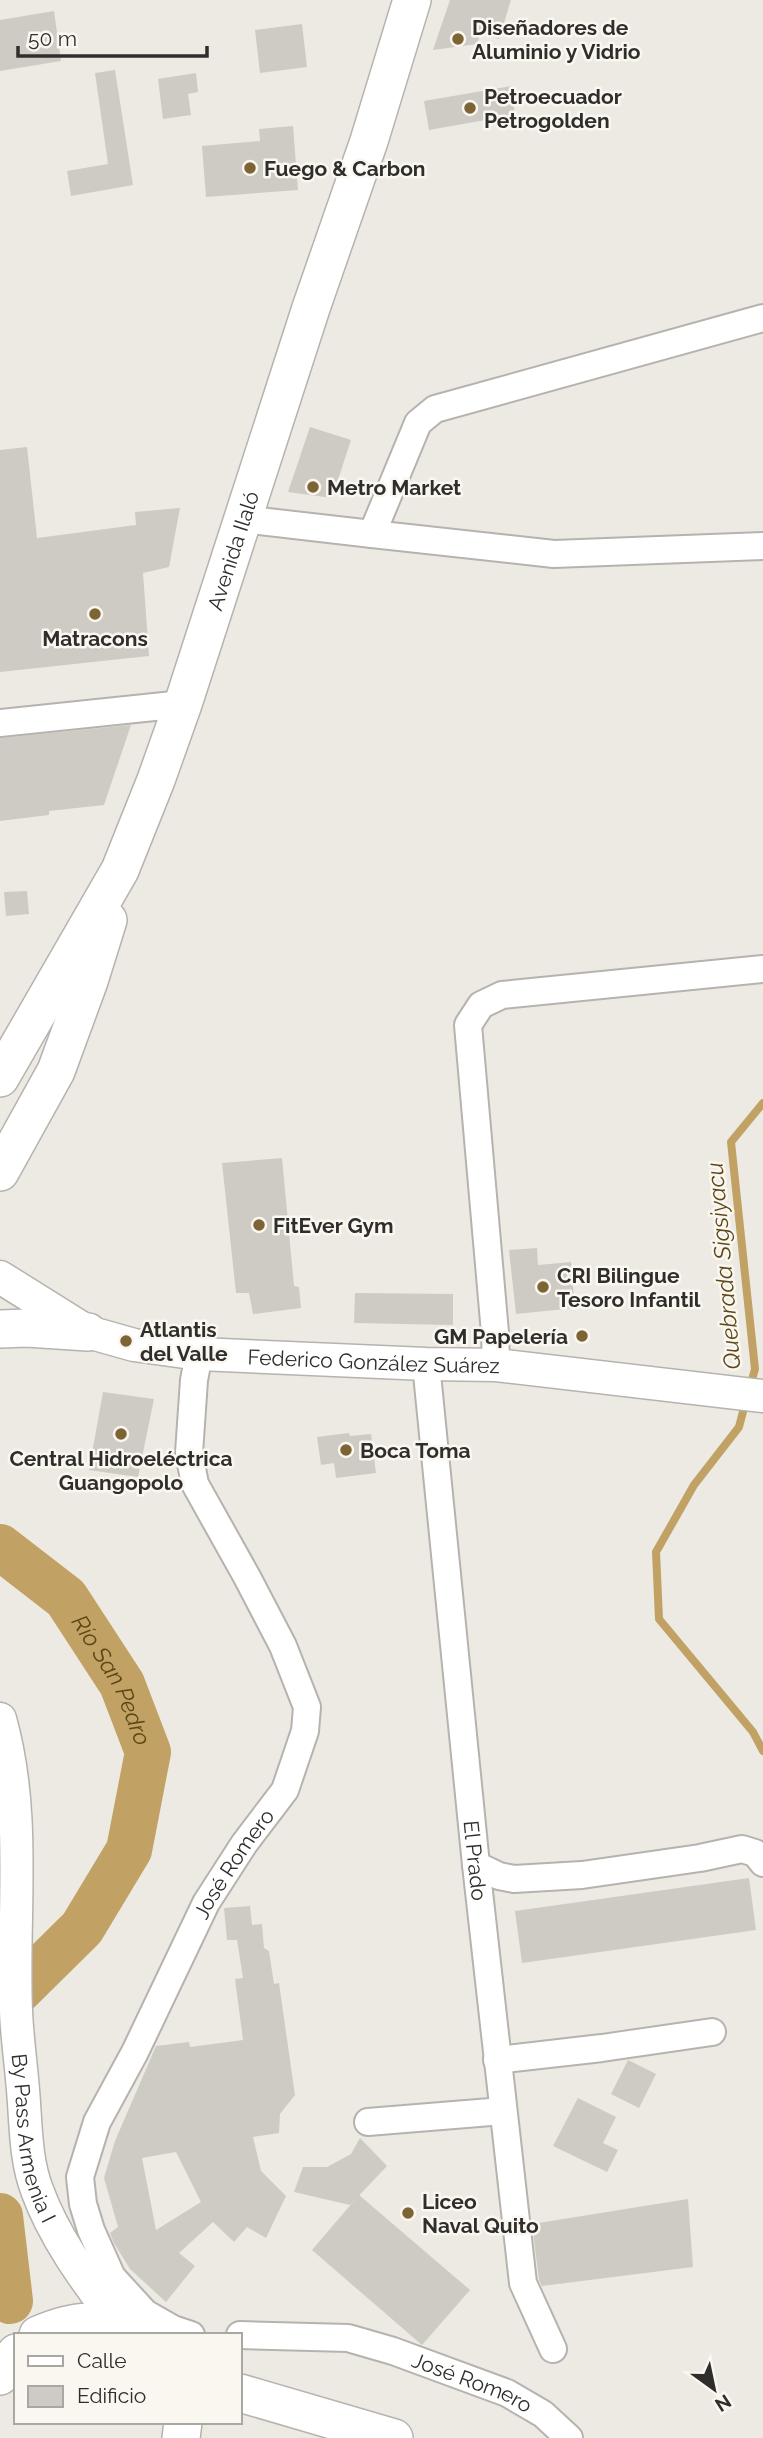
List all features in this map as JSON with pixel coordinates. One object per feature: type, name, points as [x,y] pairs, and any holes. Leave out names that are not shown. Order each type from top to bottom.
[{"type":"main road","name":"Avenida Ilaló","points":[[0,1078],[120,870],[183,704],[369,141],[412,0]]},
{"type":"main road","points":[[0,1172],[56,1071],[104,934],[120,870]]},
{"type":"main road","points":[[0,1329],[88,1332]]},
{"type":"main road","points":[[42,2333],[62,2324],[91,2321],[128,2330]]},
{"type":"main road","points":[[0,2376],[14,2356]]},
{"type":"main road","points":[[242,2394],[394,2438]]},
{"type":"street","points":[[372,534],[418,423],[435,409],[763,318]]},
{"type":"street","points":[[242,519],[554,554],[763,546]]},
{"type":"street","points":[[0,723],[183,704]]},
{"type":"street","points":[[496,1364],[468,1025],[481,1005],[502,995],[763,969]]},
{"type":"street","name":"Federico González Suárez","points":[[0,1277],[88,1332],[134,1345],[199,1354],[426,1364],[496,1364],[763,1396]]},
{"type":"street","name":"José Romero","points":[[185,2333],[145,2313],[112,2277],[91,2230],[83,2204],[80,2177],[97,2122],[135,2052],[206,1903],[244,1844],[285,1790],[305,1731],[307,1707],[283,1646],[195,1484],[189,1453],[194,1380],[199,1354]]},
{"type":"street","name":"El Prado","points":[[426,1364],[476,1865],[523,2283],[553,2349]]},
{"type":"street","name":"By Pass Armenia I","points":[[0,1719],[10,1753],[15,1801],[18,1862],[16,2010],[29,2157],[36,2189],[57,2232],[81,2273],[128,2330]]},
{"type":"street","points":[[476,1865],[499,1876],[514,1879],[582,1875],[700,1858],[742,1849],[755,1853],[763,1863]]},
{"type":"street","points":[[497,2060],[712,2032]]},
{"type":"street","points":[[368,2122],[503,2111]]},
{"type":"street","name":"José Romero","points":[[242,2335],[348,2338],[393,2351],[507,2393],[543,2414],[569,2438]]},
{"type":"building","points":[[450,0],[511,0],[499,39],[481,33],[477,44],[433,50]]},
{"type":"building","points":[[54,11],[61,61],[0,71],[0,20]]},
{"type":"building","points":[[302,24],[307,67],[260,73],[255,30]]},
{"type":"building","points":[[115,70],[133,185],[71,196],[67,171],[108,164],[95,73]]},
{"type":"building","points":[[196,73],[198,92],[188,94],[191,115],[163,119],[158,79]]},
{"type":"building","name":"Petroecuador Petrogolden","points":[[511,86],[515,115],[429,130],[424,101]]},
{"type":"building","name":"Fuego & Carbon","points":[[293,126],[298,190],[206,197],[202,146],[260,141],[259,129]]},
{"type":"building","points":[[310,427],[351,440],[332,498],[288,492]]},
{"type":"building","name":"Matracons","points":[[27,447],[37,538],[136,525],[135,512],[180,508],[169,567],[143,573],[149,656],[0,672],[0,450]]},
{"type":"building","points":[[131,725],[104,805],[49,811],[49,815],[0,821],[0,738]]},
{"type":"building","points":[[27,891],[29,914],[6,916],[4,892]]},
{"type":"building","name":"FitEver Gym","points":[[282,1158],[294,1286],[299,1287],[301,1308],[253,1314],[249,1293],[236,1293],[222,1163]]},
{"type":"building","name":"CRI Bilingue Tesoro Infantil","points":[[537,1248],[538,1265],[571,1262],[575,1308],[516,1314],[509,1250]]},
{"type":"building","points":[[355,1293],[453,1294],[453,1325],[354,1323]]},
{"type":"building","name":"Central Hidroeléctrica Guangopolo","points":[[103,1392],[154,1399],[138,1477],[89,1470]]},
{"type":"building","name":"Boca Toma","points":[[349,1433],[350,1436],[371,1434],[376,1473],[336,1478],[334,1463],[321,1465],[317,1437]]},
{"type":"building","points":[[749,1878],[756,1930],[522,1963],[515,1911]]},
{"type":"building","points":[[250,1906],[252,1925],[262,1924],[264,1948],[269,1951],[274,1984],[279,1983],[295,2095],[280,2114],[279,2133],[253,2137],[261,2171],[286,2196],[266,2238],[247,2227],[234,2242],[213,2222],[179,2253],[195,2266],[166,2302],[130,2269],[114,2243],[110,2233],[118,2227],[104,2178],[115,2141],[156,2046],[189,2042],[190,2047],[243,2040],[235,1979],[243,1978],[237,1940],[227,1940],[224,1908]],"holes":[[[176,2152],[201,2202],[156,2230],[142,2158]]]},
{"type":"building","points":[[628,2060],[656,2074],[639,2108],[611,2094]]},
{"type":"building","points":[[578,2098],[616,2117],[603,2143],[618,2150],[607,2172],[553,2146]]},
{"type":"building","points":[[360,2138],[387,2166],[350,2205],[294,2192],[303,2167],[327,2167],[351,2154]]},
{"type":"building","points":[[359,2195],[470,2290],[422,2345],[312,2250]]},
{"type":"building","points":[[688,2199],[693,2267],[542,2286],[532,2224]]},
{"type":"waterway","name":"Quebrada Sigsiyacu","points":[[750,1387],[755,1369],[731,1142],[763,1103]]},
{"type":"waterway","name":"Quebrada Sigsiyacu","points":[[746,1400],[739,1427],[694,1485],[656,1552],[659,1619],[753,1732],[763,1751]]},
{"type":"waterway","name":"Río San Pedro","points":[[0,1547],[66,1598],[122,1684],[148,1752],[129,1850],[82,1928],[0,2012]]},
{"type":"waterway","name":"Río San Pedro","points":[[0,2216],[10,2301]]},
{"type":"place","name":"Diseñadores de Aluminio y Vidrio","points":[[458,39]]},
{"type":"place","name":"Petroecuador Petrogolden","points":[[470,108]]},
{"type":"place","name":"Fuego & Carbon","points":[[250,168]]},
{"type":"place","name":"Metro Market","points":[[313,487]]},
{"type":"place","name":"Matracons","points":[[95,614]]},
{"type":"place","name":"FitEver Gym","points":[[259,1225]]},
{"type":"place","name":"CRI Bilingue Tesoro Infantil","points":[[543,1287]]},
{"type":"place","name":"GM Papelería","points":[[582,1336]]},
{"type":"place","name":"Atlantis del Valle","points":[[126,1341]]},
{"type":"place","name":"Central Hidroeléctrica Guangopolo","points":[[121,1434]]},
{"type":"place","name":"Boca Toma","points":[[346,1450]]},
{"type":"place","name":"Liceo Naval Quito","points":[[408,2213]]}]
